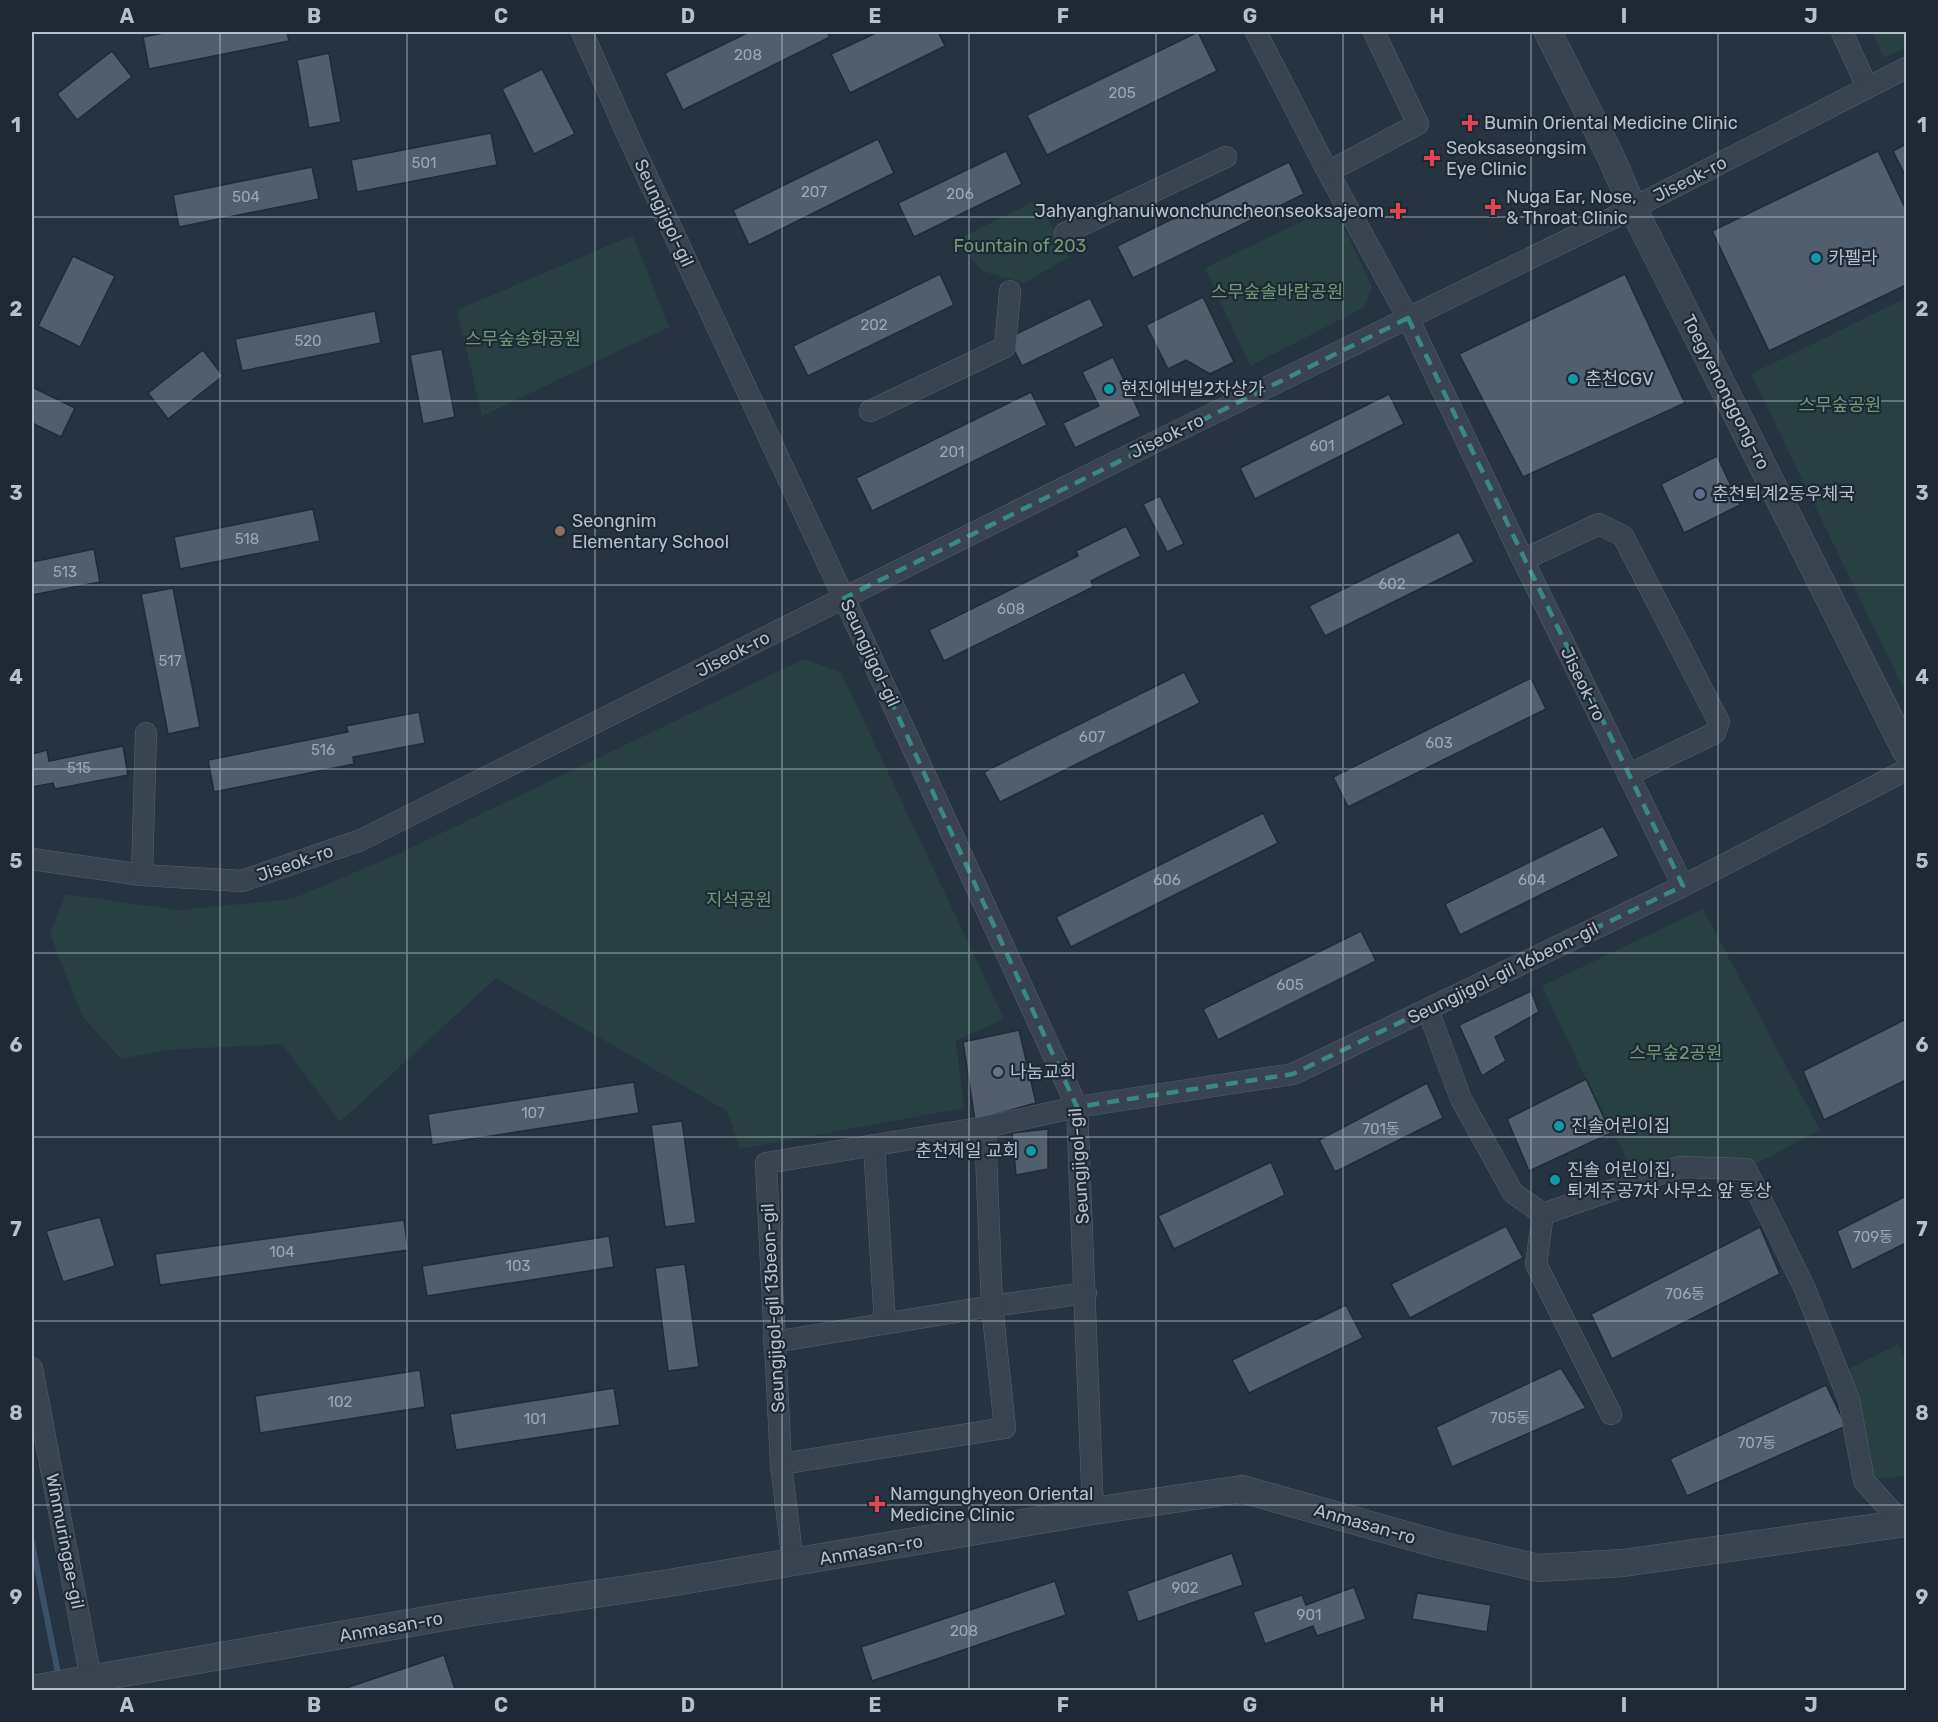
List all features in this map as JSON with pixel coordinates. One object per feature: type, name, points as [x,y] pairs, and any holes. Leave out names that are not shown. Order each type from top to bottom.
[{"type":"street","name":"Seungjigol-gil","points":[[582,32],[1077,1107],[1093,1511]]},
{"type":"street","points":[[1256,32],[1408,318]]},
{"type":"street","points":[[1328,171],[1418,124],[1374,32]]},
{"type":"street","name":"Toegyenonggong-ro","points":[[1548,32],[1610,154],[1633,208],[1906,751]]},
{"type":"street","points":[[1842,32],[1867,87]]},
{"type":"street","name":"Jiseok-ro","points":[[32,859],[142,875],[242,881],[361,840],[844,598],[1633,208],[1906,68]]},
{"type":"street","points":[[1065,233],[1226,157]]},
{"type":"street","points":[[870,411],[1005,347],[1010,291]]},
{"type":"street","name":"Jiseok-ro","points":[[1408,318],[1523,560],[1683,886]]},
{"type":"street","points":[[1523,560],[1599,525],[1623,536],[1719,722],[1715,733],[1628,775]]},
{"type":"street","points":[[142,875],[146,733]]},
{"type":"street","name":"Seungjigol-gil 16beon-gil","points":[[1077,1107],[1293,1074],[1683,886],[1906,770]]},
{"type":"street","points":[[1428,1010],[1461,1099],[1513,1193],[1543,1214]]},
{"type":"street","name":"Seungjigol-gil 13beon-gil","points":[[793,1563],[781,1464],[766,1163],[985,1127],[1077,1107]]},
{"type":"street","points":[[781,1464],[1005,1428],[992,1306],[985,1127]]},
{"type":"street","points":[[874,1145],[885,1324]]},
{"type":"street","points":[[1543,1214],[1680,1167],[1746,1169],[1804,1289],[1849,1401],[1864,1481],[1905,1524]]},
{"type":"street","points":[[1543,1214],[1536,1264],[1611,1414]]},
{"type":"street","points":[[774,1342],[1086,1293]]},
{"type":"street","name":"Winmuringae-gil","points":[[32,1368],[88,1683]]},
{"type":"street","name":"Anmasan-ro","points":[[32,1689],[88,1683],[467,1613],[793,1563],[1093,1511],[1242,1489],[1441,1545],[1538,1568],[1623,1563],[1905,1524]]},
{"type":"highlighted area","points":[[1408,318],[1683,886],[1293,1074],[1077,1107],[844,598]]},
{"type":"green space","points":[[1872,32],[1906,32],[1906,48],[1884,58]]},
{"type":"green space","name":"Fountain of 203","points":[[1037,200],[1069,257],[1025,283],[982,271],[956,240]]},
{"type":"green space","name":"스무숲솔바람공원","points":[[1334,206],[1372,287],[1365,307],[1250,366],[1205,268]]},
{"type":"green space","name":"스무숲송화공원","points":[[633,235],[669,327],[482,416],[457,310]]},
{"type":"green space","name":"스무숲공원","points":[[1906,298],[1906,694],[1751,374]]},
{"type":"green space","name":"지석공원","points":[[804,659],[841,672],[1004,1019],[956,1041],[964,1108],[740,1149],[727,1111],[496,978],[340,1122],[282,1044],[167,1050],[121,1059],[83,1017],[50,934],[66,894],[178,910],[292,899],[400,853]]},
{"type":"green space","name":"스무숲2공원","points":[[1703,909],[1820,1130],[1746,1169],[1638,1181],[1542,986]]},
{"type":"green space","points":[[1898,1344],[1906,1364],[1906,1475],[1864,1481],[1839,1374]]},
{"type":"building","points":[[169,32],[287,32],[289,41],[149,69],[143,37]]},
{"type":"building","points":[[749,32],[827,32],[830,37],[683,110],[665,73]]},
{"type":"building","points":[[878,32],[938,32],[945,46],[850,93],[831,54]]},
{"type":"building","points":[[1198,32],[1217,71],[1047,155],[1027,115]]},
{"type":"building","points":[[112,51],[132,77],[77,120],[57,94]]},
{"type":"building","points":[[329,53],[341,122],[309,128],[297,60]]},
{"type":"building","points":[[542,69],[575,134],[534,154],[502,89]]},
{"type":"building","points":[[491,133],[497,165],[357,192],[351,160]]},
{"type":"building","points":[[878,139],[894,173],[749,245],[733,210]]},
{"type":"building","points":[[1906,144],[1906,177],[1893,151]]},
{"type":"building","points":[[1006,151],[1022,184],[914,237],[898,203]]},
{"type":"building","name":"카펠라","points":[[1878,151],[1906,210],[1906,285],[1769,351],[1712,231]]},
{"type":"building","points":[[1289,162],[1304,194],[1133,278],[1117,246]]},
{"type":"building","points":[[312,167],[319,199],[179,227],[173,195]]},
{"type":"building","points":[[73,256],[115,276],[80,347],[38,326]]},
{"type":"building","points":[[940,274],[954,305],[808,376],[793,346]]},
{"type":"building","name":"춘천CGV","points":[[1625,274],[1685,403],[1523,477],[1459,354]]},
{"type":"building","points":[[1203,297],[1234,362],[1210,374],[1186,360],[1168,369],[1146,325]]},
{"type":"building","points":[[1090,298],[1104,326],[1022,366],[1008,338]]},
{"type":"building","points":[[375,311],[381,343],[242,371],[235,339]]},
{"type":"building","points":[[442,349],[455,417],[423,424],[410,355]]},
{"type":"building","points":[[203,350],[223,376],[168,419],[148,393]]},
{"type":"building","name":"현진에버빌2차상가","points":[[1113,357],[1141,416],[1075,448],[1063,423],[1099,406],[1082,372]]},
{"type":"building","points":[[32,387],[75,408],[61,437],[32,423]]},
{"type":"building","points":[[1031,392],[1047,425],[872,511],[856,478]]},
{"type":"building","points":[[1389,394],[1404,424],[1255,499],[1240,468]]},
{"type":"building","name":"춘천퇴계2동우체국","points":[[1717,456],[1740,505],[1684,533],[1661,484]]},
{"type":"building","points":[[1160,496],[1184,544],[1167,552],[1143,504]]},
{"type":"building","points":[[313,509],[320,541],[180,569],[174,537]]},
{"type":"building","points":[[1126,526],[1141,556],[1091,581],[1093,587],[944,661],[929,630],[1078,556],[1076,551]]},
{"type":"building","points":[[1459,532],[1474,562],[1325,636],[1309,606]]},
{"type":"building","points":[[94,549],[100,582],[32,595],[32,562]]},
{"type":"building","points":[[173,588],[200,727],[168,734],[141,594]]},
{"type":"building","points":[[1184,672],[1200,703],[1000,802],[984,772]]},
{"type":"building","points":[[1531,678],[1546,709],[1348,807],[1333,777]]},
{"type":"building","points":[[419,712],[425,743],[353,757],[354,764],[214,792],[208,760],[348,732],[346,726]]},
{"type":"building","points":[[123,746],[128,775],[55,789],[53,783],[32,787],[32,754],[47,750],[49,761]]},
{"type":"building","points":[[1263,813],[1278,843],[1071,947],[1056,917]]},
{"type":"building","points":[[1603,826],[1619,856],[1460,935],[1445,904]]},
{"type":"building","points":[[1361,931],[1376,961],[1218,1040],[1203,1009]]},
{"type":"building","points":[[1531,991],[1539,1012],[1495,1037],[1506,1061],[1482,1076],[1459,1025]]},
{"type":"building","points":[[1906,1019],[1906,1080],[1824,1120],[1803,1071]]},
{"type":"building","name":"나눔교회","points":[[1019,1030],[1036,1103],[975,1120],[963,1042]]},
{"type":"building","name":"진솔어린이집","points":[[1586,1079],[1611,1133],[1529,1171],[1507,1119]]},
{"type":"building","points":[[634,1082],[639,1113],[432,1145],[428,1114]]},
{"type":"building","points":[[1427,1083],[1443,1118],[1335,1172],[1319,1140]]},
{"type":"building","points":[[682,1121],[696,1223],[665,1227],[651,1125]]},
{"type":"building","name":"춘천제일 교회","points":[[1048,1129],[1048,1169],[1016,1175],[1012,1133]]},
{"type":"building","points":[[1271,1162],[1285,1195],[1174,1249],[1158,1216]]},
{"type":"building","points":[[1906,1196],[1906,1243],[1852,1270],[1837,1231]]},
{"type":"building","points":[[100,1217],[115,1266],[63,1282],[46,1231]]},
{"type":"building","points":[[404,1220],[408,1250],[160,1285],[155,1254]]},
{"type":"building","points":[[1506,1226],[1523,1258],[1410,1318],[1391,1284]]},
{"type":"building","points":[[1760,1227],[1780,1274],[1612,1359],[1591,1314]]},
{"type":"building","points":[[609,1236],[614,1267],[427,1296],[422,1266]]},
{"type":"building","points":[[685,1264],[699,1367],[668,1371],[655,1268]]},
{"type":"building","points":[[1346,1305],[1363,1338],[1249,1393],[1232,1360]]},
{"type":"building","points":[[1561,1368],[1586,1408],[1452,1467],[1436,1427]]},
{"type":"building","points":[[420,1370],[425,1407],[260,1433],[255,1396]]},
{"type":"building","points":[[1826,1385],[1846,1426],[1687,1496],[1670,1459]]},
{"type":"building","points":[[614,1388],[620,1425],[456,1450],[450,1414]]},
{"type":"building","points":[[1232,1553],[1243,1585],[1138,1622],[1127,1591]]},
{"type":"building","points":[[1055,1581],[1066,1615],[872,1681],[861,1647]]},
{"type":"building","points":[[1354,1587],[1366,1619],[1317,1636],[1313,1626],[1265,1644],[1253,1612],[1302,1595],[1306,1605]]},
{"type":"building","points":[[1417,1593],[1491,1605],[1487,1632],[1412,1619]]},
{"type":"building","points":[[444,1655],[455,1689],[340,1690]]},
{"type":"waterway","points":[[32,1543],[59,1678]]},
{"type":"place","name":"Bumin Oriental Medicine Clinic","points":[[1470,123]]},
{"type":"place","name":"Seoksaseongsim Eye Clinic","points":[[1432,158]]},
{"type":"place","name":"Nuga Ear, Nose, & Throat Clinic","points":[[1493,207]]},
{"type":"place","name":"Jahyanghanuiwonchuncheonseoksajeom","points":[[1398,211]]},
{"type":"place","name":"카펠라","points":[[1816,258]]},
{"type":"place","name":"춘천CGV","points":[[1573,379]]},
{"type":"place","name":"현진에버빌2차상가","points":[[1109,389]]},
{"type":"place","name":"춘천퇴계2동우체국","points":[[1700,494]]},
{"type":"place","name":"Seongnim Elementary School","points":[[560,531]]},
{"type":"place","name":"나눔교회","points":[[998,1072]]},
{"type":"place","name":"진솔어린이집","points":[[1559,1126]]},
{"type":"place","name":"춘천제일 교회","points":[[1031,1151]]},
{"type":"place","name":"진솔 어린이집, 퇴계주공7차 사무소 앞 동상","points":[[1555,1180]]},
{"type":"place","name":"Namgunghyeon Oriental Medicine Clinic","points":[[877,1504]]}]
